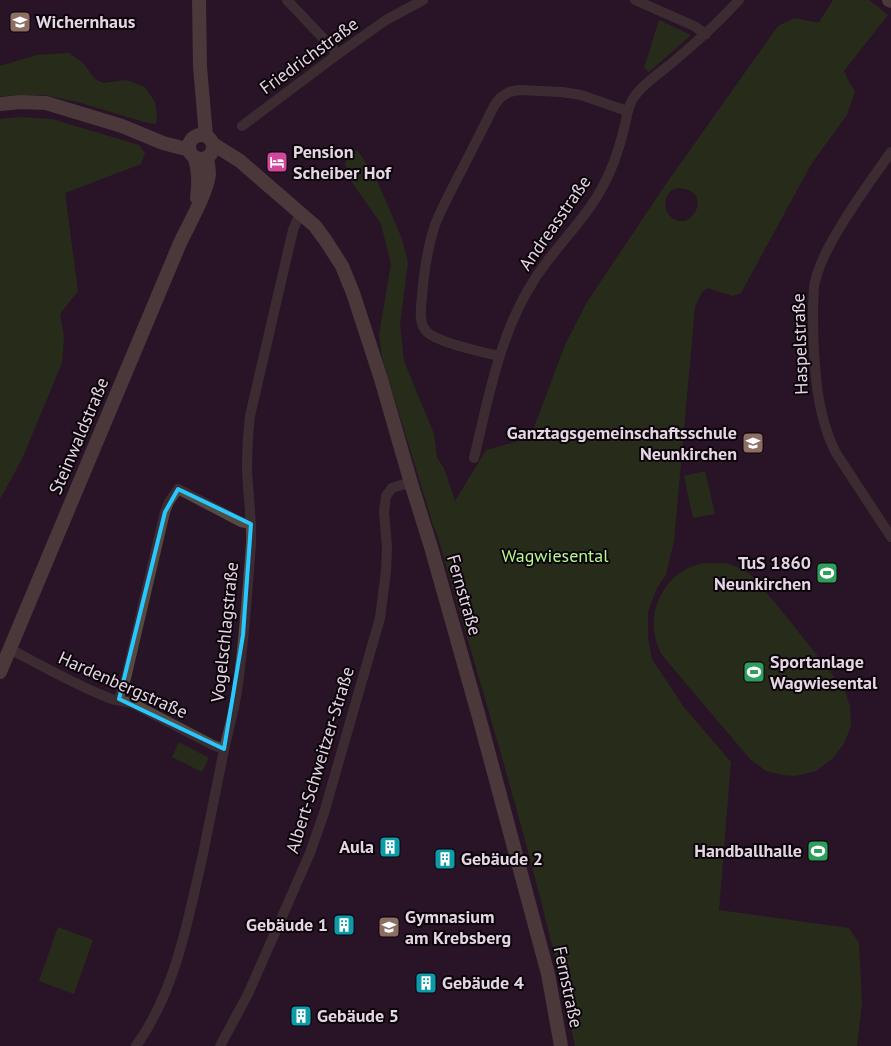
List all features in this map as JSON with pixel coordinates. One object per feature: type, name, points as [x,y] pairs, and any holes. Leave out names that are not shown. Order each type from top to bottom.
[{"type":"main road","name":"Steinwaldstraße","points":[[0,672],[194,214],[198,196],[198,168],[201,147],[199,0]]},
{"type":"main road","name":"Fernstraße","points":[[0,104],[20,102],[46,103],[201,147],[267,186],[301,214],[315,226],[342,266],[353,293],[381,379],[474,699],[545,964],[561,1046]]},
{"type":"street","points":[[287,0],[338,54]]},
{"type":"street","name":"Friedrichstraße","points":[[242,126],[386,20],[423,0]]},
{"type":"street","points":[[635,0],[694,26],[706,34],[739,0]]},
{"type":"street","name":"Andreasstraße","points":[[474,458],[499,356],[515,315],[535,278],[584,216],[603,186],[617,154],[625,126],[627,110],[634,98],[645,85],[706,34]]},
{"type":"street","points":[[499,356],[434,337],[427,332],[422,324],[421,312],[423,286],[434,227],[441,209],[494,106],[500,98],[509,92],[519,90],[580,94],[627,110]]},
{"type":"street","name":"Haspelstraße","points":[[891,152],[858,198],[821,262],[814,284],[813,344],[818,400],[830,441],[891,537]]},
{"type":"street","name":"Vogelschlagstraße","points":[[136,1046],[164,994],[178,958],[237,693],[251,542],[247,469],[250,416],[293,230],[301,214]]},
{"type":"street","name":"Albert-Schweitzer-Straße","points":[[220,1046],[248,994],[310,853],[324,813],[380,618],[386,571],[387,547],[384,512],[386,496],[392,488],[411,483]]},
{"type":"street","points":[[119,700],[166,512],[169,502],[178,489],[241,522],[251,524]]},
{"type":"street","name":"Hardenbergstraße","points":[[10,649],[78,684],[112,699],[132,703],[224,750]]},
{"type":"highlighted area","points":[[178,489],[251,524],[243,635],[224,749],[119,699],[165,512]]},
{"type":"green space","name":"Wagwiesental","points":[[833,0],[869,0],[888,15],[844,71],[855,91],[847,115],[812,163],[741,293],[733,296],[708,288],[702,292],[695,307],[674,541],[666,574],[656,590],[648,612],[648,638],[652,659],[683,706],[731,762],[719,910],[849,928],[859,943],[862,1004],[857,1046],[575,1046],[561,981],[511,789],[437,534],[382,357],[379,335],[391,264],[381,224],[351,181],[345,165],[348,154],[353,150],[358,151],[376,178],[402,239],[408,263],[400,324],[404,361],[434,434],[437,458],[444,468],[455,501],[486,450],[530,438],[565,345],[587,302],[668,181],[778,26],[794,18],[819,22]],"holes":[[[678,188],[689,190],[696,196],[698,203],[696,210],[692,217],[685,221],[678,221],[670,216],[666,210],[667,196],[672,190]]]},
{"type":"green space","points":[[659,20],[691,35],[649,72],[644,68]]},
{"type":"green space","points":[[69,53],[83,63],[95,79],[103,83],[126,80],[145,87],[155,102],[156,124],[78,102],[44,95],[0,96],[0,66],[37,55]]},
{"type":"green space","points":[[18,117],[52,119],[139,145],[145,153],[141,164],[65,193],[78,291],[60,314],[64,337],[62,363],[22,459],[0,499],[0,119]]},
{"type":"green space","points":[[705,471],[715,514],[693,518],[684,476]]},
{"type":"green space","name":"Sportanlage Wagwiesental","points":[[704,563],[727,563],[751,575],[844,689],[850,706],[851,726],[844,744],[832,759],[816,771],[795,776],[783,775],[766,771],[750,759],[661,654],[655,638],[654,626],[654,616],[660,598],[671,581],[678,575],[688,568]]},
{"type":"green space","points":[[179,742],[209,758],[202,772],[172,757]]},
{"type":"green space","points":[[58,927],[93,940],[74,994],[39,981]]},
{"type":"place","name":"Wichernhaus","points":[[20,22]]},
{"type":"place","name":"Pension Scheiber Hof","points":[[277,162]]},
{"type":"place","name":"Ganztagsgemeinschaftsschule Neunkirchen","points":[[753,443]]},
{"type":"place","name":"TuS 1860 Neunkirchen","points":[[827,573]]},
{"type":"place","name":"Sportanlage Wagwiesental","points":[[754,672]]},
{"type":"place","name":"Aula","points":[[390,847]]},
{"type":"place","name":"Handballhalle","points":[[818,851]]},
{"type":"place","name":"Gebäude 2","points":[[445,859]]},
{"type":"place","name":"Gebäude 1","points":[[344,925]]},
{"type":"place","name":"Gymnasium am Krebsberg","points":[[389,927]]},
{"type":"place","name":"Gebäude 4","points":[[426,983]]},
{"type":"place","name":"Gebäude 5","points":[[301,1016]]}]
